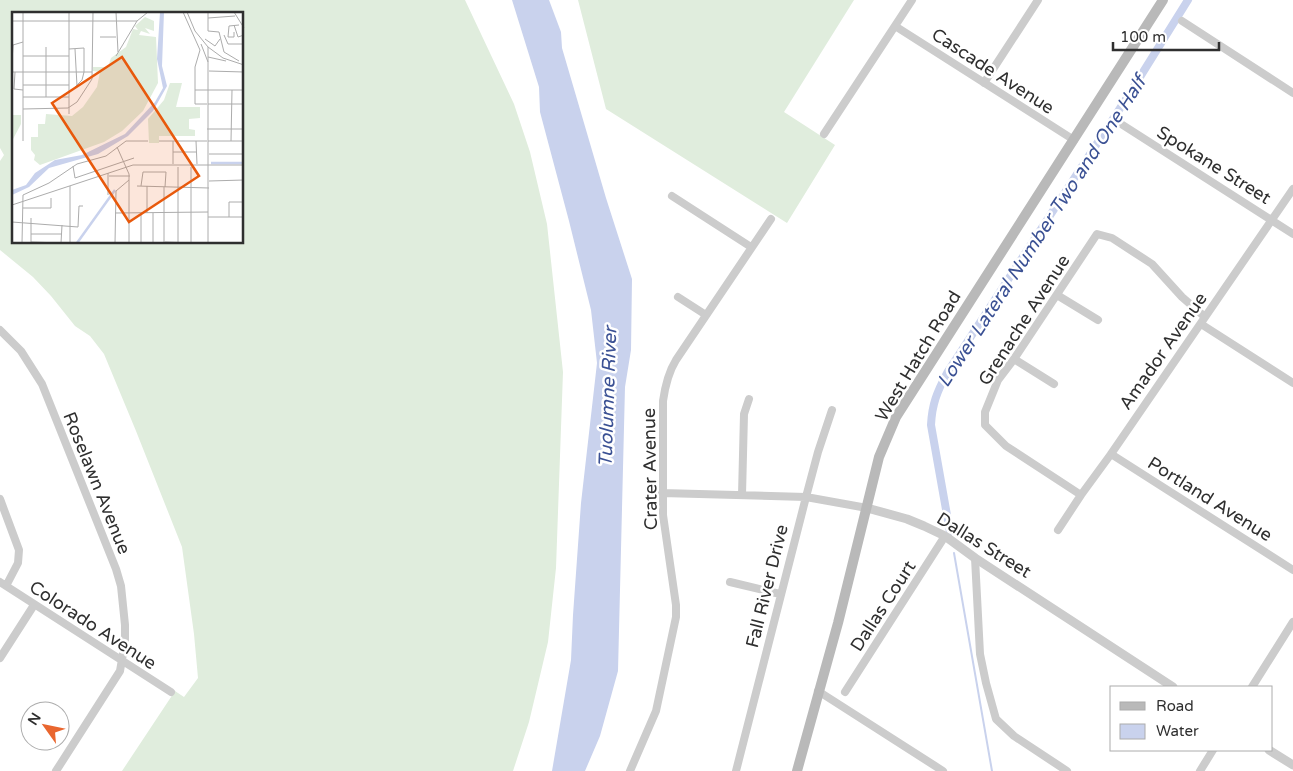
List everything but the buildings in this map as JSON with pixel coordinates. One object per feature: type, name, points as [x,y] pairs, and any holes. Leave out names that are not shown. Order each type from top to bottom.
[{"type":"main road","name":"West Hatch Road","points":[[797,771],[838,623],[879,457],[896,417],[1163,0]]},
{"type":"street","points":[[824,134],[912,0]]},
{"type":"street","points":[[984,83],[1038,0]]},
{"type":"street","points":[[1182,21],[1293,93]]},
{"type":"street","name":"Cascade Avenue","points":[[895,26],[1074,140]]},
{"type":"street","name":"Spokane Street","points":[[1118,122],[1293,234]]},
{"type":"street","name":"Amador Avenue","points":[[1058,530],[1293,189]]},
{"type":"street","points":[[672,196],[751,247]]},
{"type":"street","name":"Crater Avenue","points":[[630,771],[656,711],[676,617],[676,604],[664,527],[662,493],[664,390],[671,369],[770,219]]},
{"type":"street","name":"Grenache Avenue","points":[[1081,495],[1006,446],[985,425],[986,412],[998,380],[1097,234],[1112,238],[1152,264],[1203,321]]},
{"type":"street","points":[[1057,295],[1098,320]]},
{"type":"street","points":[[678,297],[706,315]]},
{"type":"street","points":[[1203,321],[1293,383]]},
{"type":"street","name":"Roselawn Avenue","points":[[0,330],[21,352],[42,384],[116,569],[125,625],[125,642],[120,671],[56,771]]},
{"type":"street","points":[[1014,359],[1054,384]]},
{"type":"street","points":[[742,495],[744,414],[749,399]]},
{"type":"street","name":"Fall River Drive","points":[[736,771],[780,594],[818,452],[832,410]]},
{"type":"street","name":"Portland Avenue","points":[[1111,454],[1293,570]]},
{"type":"street","name":"Dallas Street","points":[[662,493],[806,497],[867,508],[907,519],[946,536],[975,558],[1171,686]]},
{"type":"street","points":[[0,499],[19,550],[18,563],[3,584]]},
{"type":"street","name":"Dallas Court","points":[[845,692],[946,536]]},
{"type":"street","points":[[975,558],[980,654],[996,719],[1014,736],[1067,771]]},
{"type":"street","points":[[730,582],[780,594]]},
{"type":"street","name":"Colorado Avenue","points":[[3,584],[171,692]]},
{"type":"street","points":[[0,658],[34,605]]},
{"type":"street","points":[[1253,686],[1289,636],[1293,622]]},
{"type":"street","points":[[818,691],[943,771]]},
{"type":"street","points":[[1200,771],[1212,751]]},
{"type":"street","points":[[1272,751],[1293,765]]},
{"type":"green space","points":[[0,0],[465,0],[514,104],[530,152],[547,224],[563,372],[556,568],[548,642],[529,722],[513,771],[122,771],[175,691],[184,697],[198,678],[182,547],[104,354],[90,336],[75,326],[33,277],[0,250],[0,161],[4,155],[0,148]]},
{"type":"green space","points":[[578,0],[854,0],[784,112],[835,145],[787,223],[606,109]]},
{"type":"water","name":"Tuolumne River","points":[[512,0],[549,0],[561,32],[562,48],[632,279],[631,350],[625,387],[618,671],[600,736],[585,771],[552,771],[571,660],[581,503],[597,363],[591,310],[540,112],[539,87]]},
{"type":"waterway","name":"Lower Lateral Number Two and One Half","points":[[950,532],[931,425],[934,404],[940,386],[1188,0]]},
{"type":"waterway","name":"Lower Lateral Number Two and One Half","points":[[954,553],[992,771]]}]
